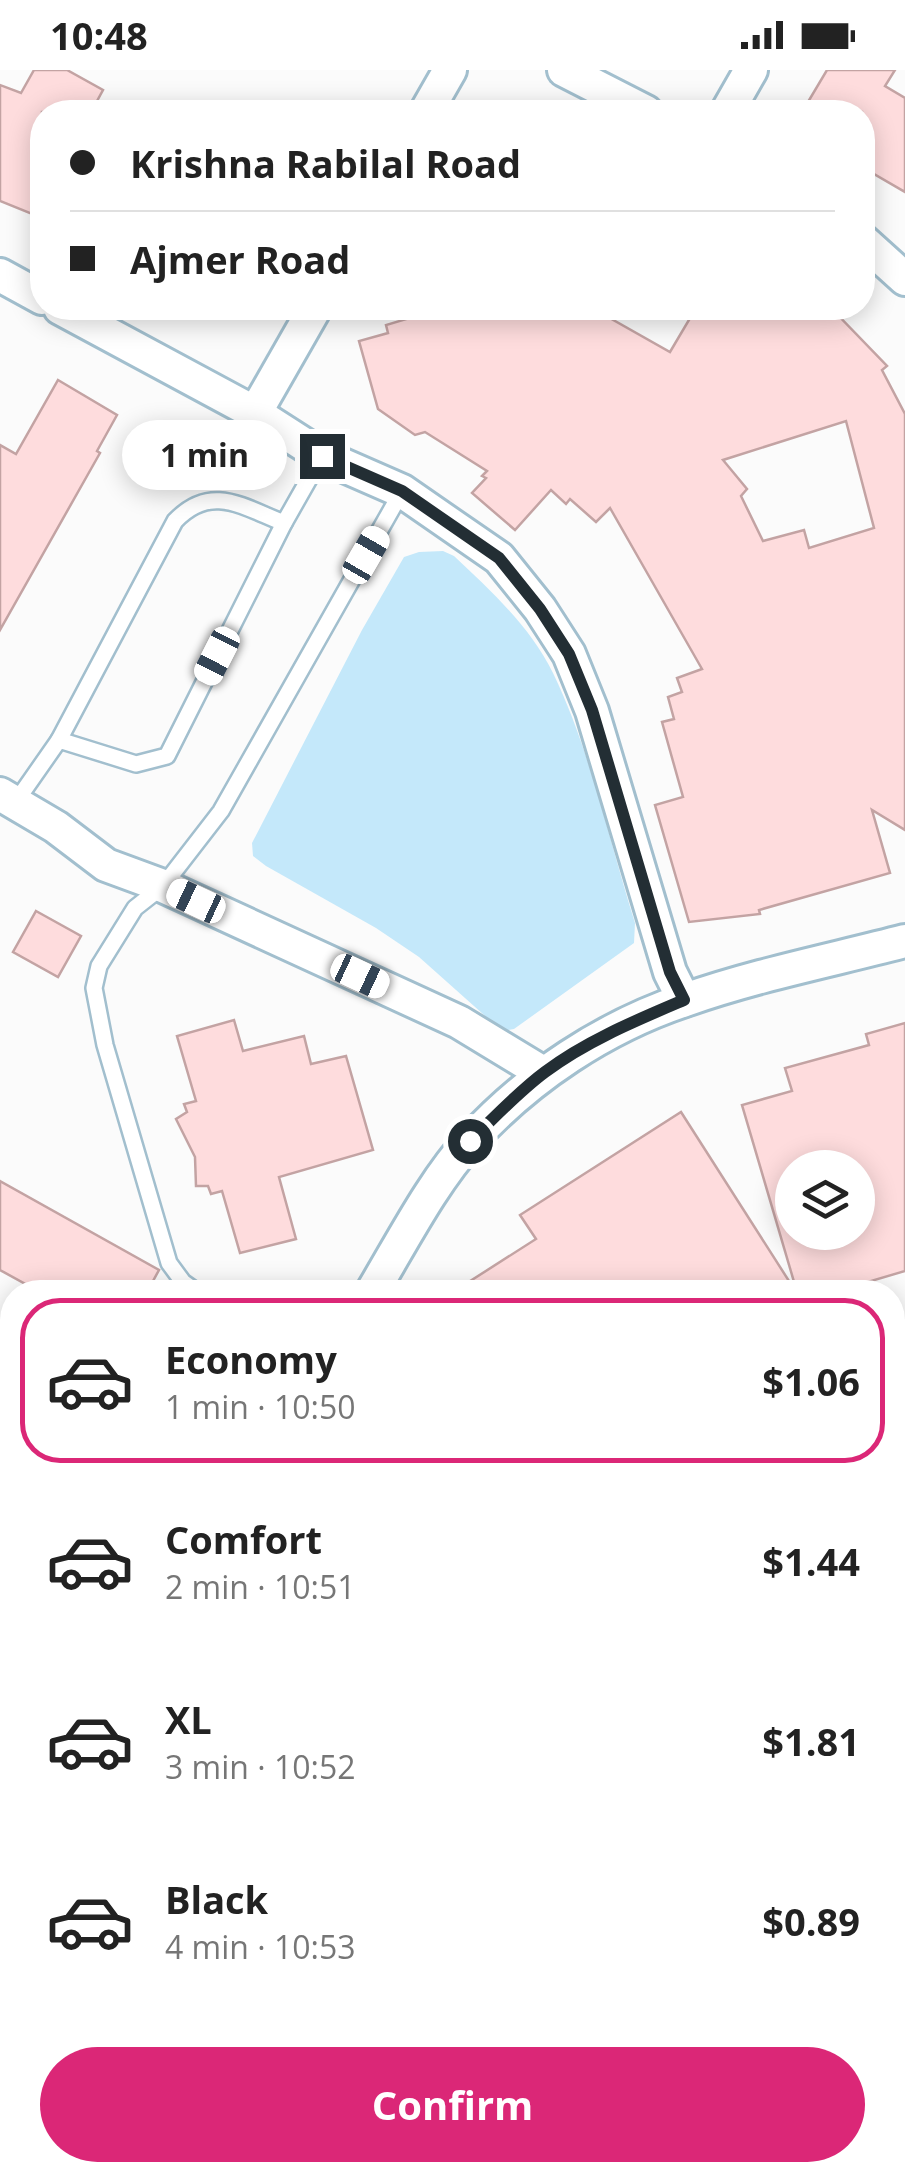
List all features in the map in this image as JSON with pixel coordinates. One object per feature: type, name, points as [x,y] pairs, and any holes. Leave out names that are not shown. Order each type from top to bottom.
[{"type":"street","points":[[433,100],[450,70]]},
{"type":"street","points":[[564,70],[623,100]]},
{"type":"street","points":[[734,100],[750,70]]},
{"type":"street","points":[[875,252],[905,279]]},
{"type":"street","points":[[0,275],[30,291]]},
{"type":"street","points":[[82,320],[255,413],[322,456],[402,491],[499,558],[540,609],[569,654],[592,710],[670,972],[684,1000]]},
{"type":"street","points":[[255,413],[308,320]]},
{"type":"street","points":[[7,798],[56,827],[106,865],[163,886],[458,1022],[543,1073]]},
{"type":"street","points":[[379,1280],[421,1210],[470,1141],[543,1073],[622,1028],[684,1000],[905,940]]},
{"type":"lane","points":[[59,740],[136,764],[167,756],[284,523],[322,456]]},
{"type":"lane","points":[[182,1280],[170,1264],[104,1046],[94,988],[99,966],[135,908],[163,886],[221,812],[402,491]]},
{"type":"lane","points":[[7,798],[59,740],[176,521],[190,506],[210,499],[284,523]]},
{"type":"shaded area","points":[[443,551],[454,556],[509,610],[553,673],[589,765],[635,923],[634,943],[514,1029],[502,1031],[419,957],[253,856],[252,843],[404,557]]},
{"type":"building","points":[[34,70],[67,70],[103,90],[98,100],[30,100],[30,213],[0,201],[0,85],[21,93]]},
{"type":"building","points":[[827,70],[895,70],[885,86],[905,98],[905,192],[875,175],[875,100],[809,100]]},
{"type":"building","points":[[403,320],[613,320],[670,352],[689,320],[843,320],[887,366],[882,370],[905,414],[905,830],[872,810],[890,873],[759,910],[760,914],[689,922],[655,805],[683,797],[662,722],[674,719],[668,697],[682,692],[677,678],[702,669],[610,508],[596,522],[570,499],[566,504],[551,490],[515,530],[472,493],[486,478],[482,476],[487,471],[425,432],[415,435],[378,409],[359,341],[388,333],[386,325]],"holes":[[[846,421],[874,528],[809,548],[804,530],[763,541],[741,496],[747,489],[723,460]]]},
{"type":"building","points":[[58,380],[117,415],[97,451],[100,453],[0,630],[0,445],[16,454]]},
{"type":"building","points":[[36,911],[81,936],[58,977],[13,952]]},
{"type":"building","points":[[234,1020],[243,1051],[304,1036],[311,1064],[346,1056],[373,1150],[279,1177],[296,1239],[240,1253],[222,1191],[211,1194],[208,1186],[196,1186],[195,1157],[176,1119],[187,1112],[184,1104],[196,1101],[177,1036]]},
{"type":"building","points":[[905,1023],[905,1271],[875,1280],[793,1280],[785,1250],[875,1250],[875,1150],[775,1150],[775,1217],[742,1105],[792,1091],[785,1068],[869,1045],[866,1034]]},
{"type":"building","points":[[681,1112],[788,1280],[472,1280],[536,1239],[520,1215]]},
{"type":"building","points":[[0,1181],[159,1270],[154,1280],[18,1280],[0,1270]]},
{"type":"route","points":[[322,456],[402,491],[499,558],[540,609],[569,654],[592,710],[670,972],[684,1000],[622,1028],[543,1073],[470,1141]]}]
